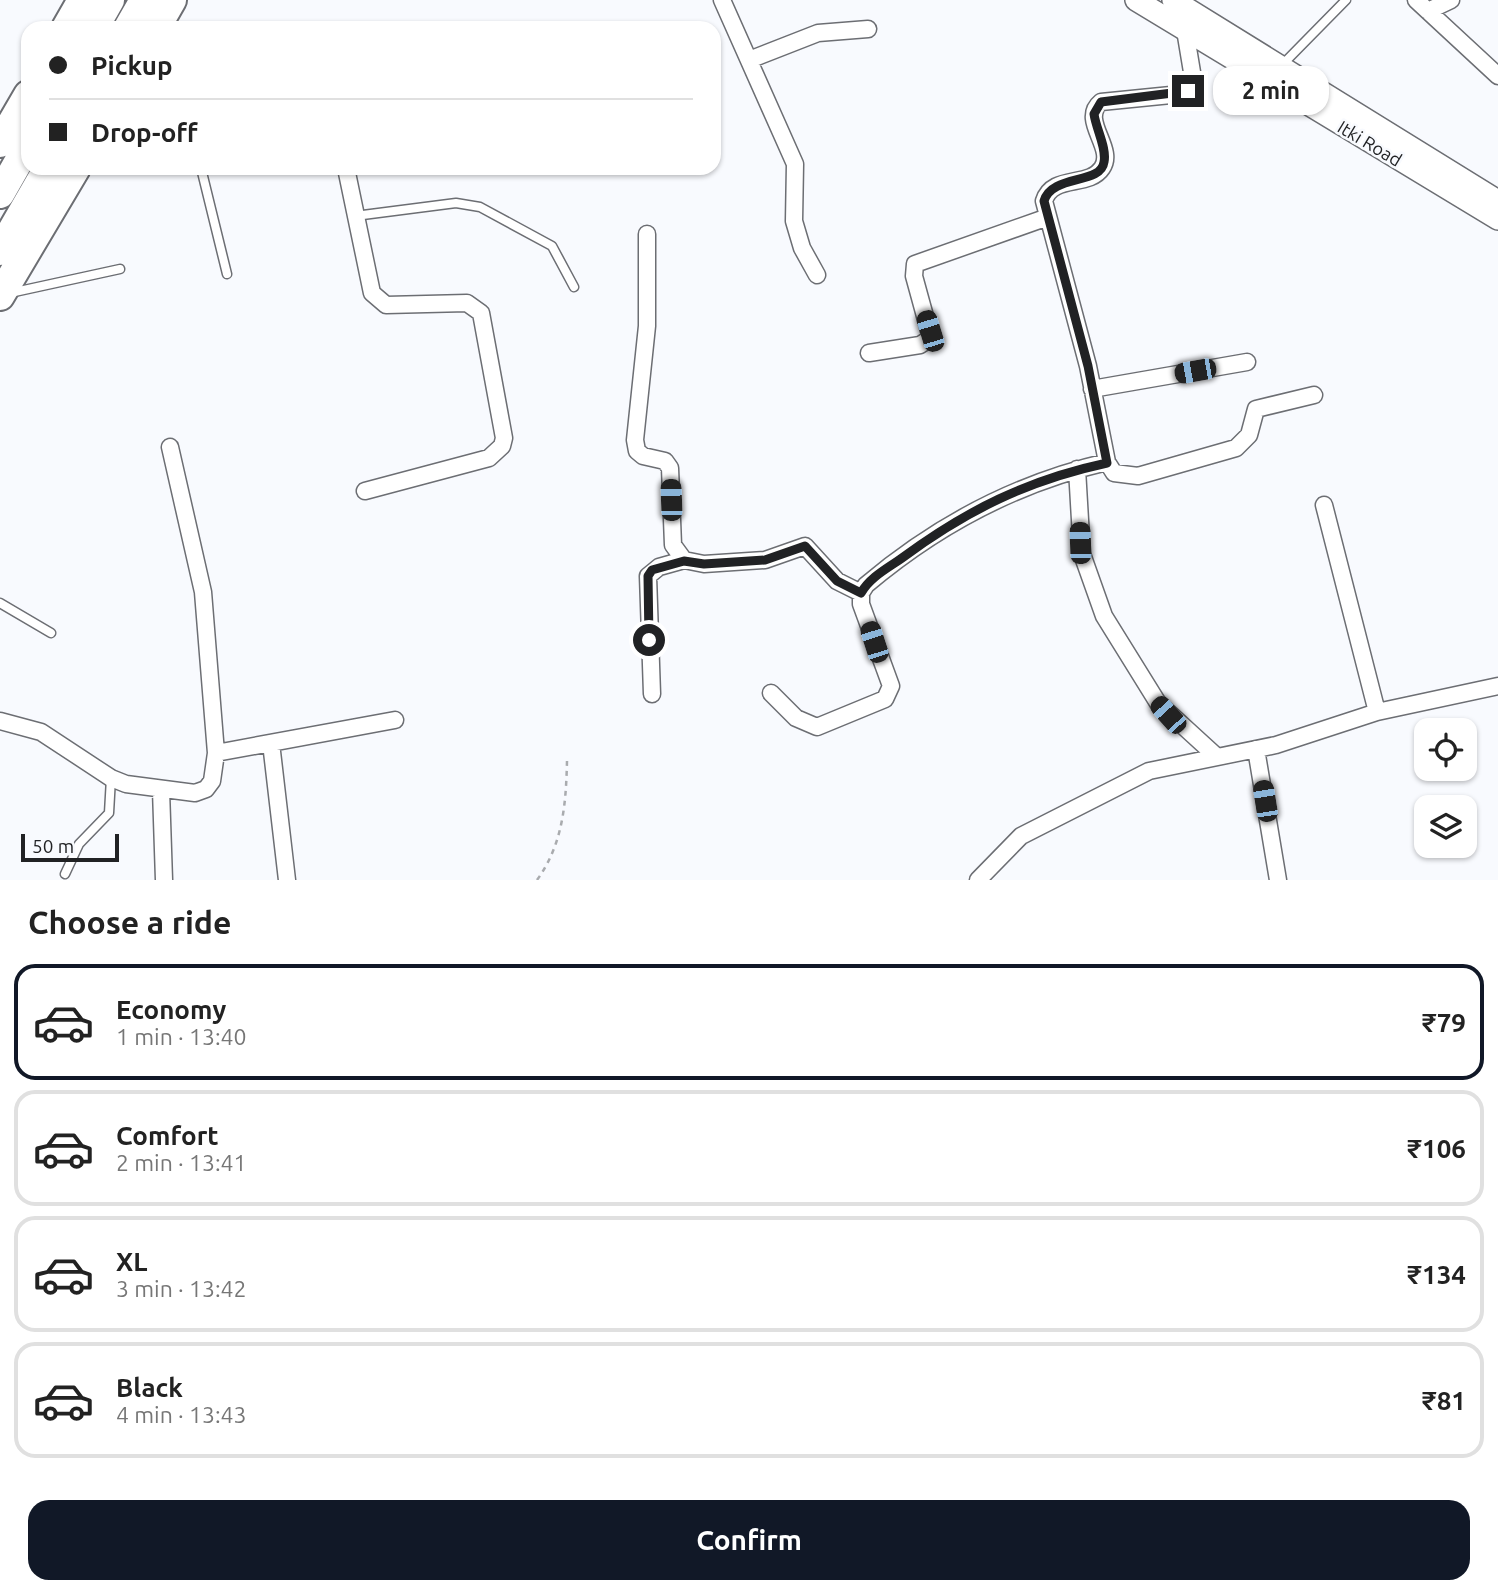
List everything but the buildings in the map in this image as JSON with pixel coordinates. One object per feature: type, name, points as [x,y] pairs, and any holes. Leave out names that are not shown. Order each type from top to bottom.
[{"type":"highway","points":[[70,21],[82,0]]},
{"type":"highway","points":[[98,21],[110,0]]},
{"type":"highway","points":[[132,21],[144,0]]},
{"type":"highway","points":[[160,21],[172,0]]},
{"type":"highway","points":[[0,144],[21,107]]},
{"type":"highway","points":[[0,194],[21,157]]},
{"type":"highway","points":[[0,251],[44,175]]},
{"type":"highway","points":[[0,295],[72,175]]},
{"type":"main road","name":"Itki Road","points":[[1136,0],[1498,219]]},
{"type":"main road","points":[[1173,0],[1498,201]]},
{"type":"street","points":[[722,0],[795,164],[794,220],[803,248],[817,275]]},
{"type":"street","points":[[1422,6],[1451,0]]},
{"type":"street","points":[[1422,6],[1491,61],[1498,76]]},
{"type":"street","points":[[749,60],[818,33],[868,29]]},
{"type":"street","points":[[1185,30],[1194,85],[1181,94],[1101,102],[1096,107],[1095,125],[1105,161],[1102,169],[1047,192],[1044,201],[1092,389],[1107,463],[1114,473],[1138,476],[1236,448],[1249,435],[1255,409],[1314,395]]},
{"type":"street","points":[[347,175],[372,293],[378,302],[386,305],[467,303],[481,313],[504,438],[502,446],[489,458],[365,491]]},
{"type":"street","points":[[869,353],[920,345],[930,338],[914,276],[915,264],[1048,218]]},
{"type":"street","points":[[647,234],[647,318],[635,440],[637,451],[643,456],[665,461],[670,468],[673,545],[684,561]]},
{"type":"street","points":[[1092,389],[1247,362]]},
{"type":"street","points":[[0,721],[41,732],[111,778],[142,788],[195,793],[206,789],[216,771],[216,753],[200,570],[170,447]]},
{"type":"street","points":[[771,694],[796,718],[817,727],[889,695],[891,686],[861,604],[861,593],[873,579],[961,516],[1035,483],[1077,469],[1107,463]]},
{"type":"street","points":[[1077,469],[1082,554],[1104,616],[1158,703],[1177,724],[1216,756]]},
{"type":"street","points":[[1324,505],[1377,712]]},
{"type":"street","points":[[652,694],[648,576],[652,570],[684,561],[704,564],[765,560],[805,546],[837,581],[861,593]]},
{"type":"street","points":[[978,880],[1012,843],[1075,806],[1149,771],[1295,740],[1377,712],[1498,686]]},
{"type":"street","points":[[216,753],[394,720]]},
{"type":"street","points":[[271,743],[286,880]]},
{"type":"street","points":[[1256,748],[1278,880]]},
{"type":"street","points":[[161,790],[164,880]]},
{"type":"lane","points":[[1280,67],[1346,0]]},
{"type":"lane","points":[[203,175],[227,274]]},
{"type":"lane","points":[[355,216],[456,203],[480,207],[552,246],[574,287]]},
{"type":"lane","points":[[0,295],[120,269]]},
{"type":"lane","points":[[0,603],[51,633]]},
{"type":"lane","points":[[65,874],[79,844],[109,813],[111,778]]},
{"type":"path","points":[[537,880],[553,853],[564,816],[567,761]]},
{"type":"route","points":[[649,640],[648,576],[652,570],[659,567],[684,561],[704,564],[765,560],[797,546],[805,546],[812,550],[837,581],[848,589],[861,593],[873,579],[961,516],[1049,477],[1107,463],[1088,366],[1044,201],[1047,192],[1055,187],[1094,175],[1102,169],[1105,161],[1094,114],[1101,102],[1188,91]]}]
